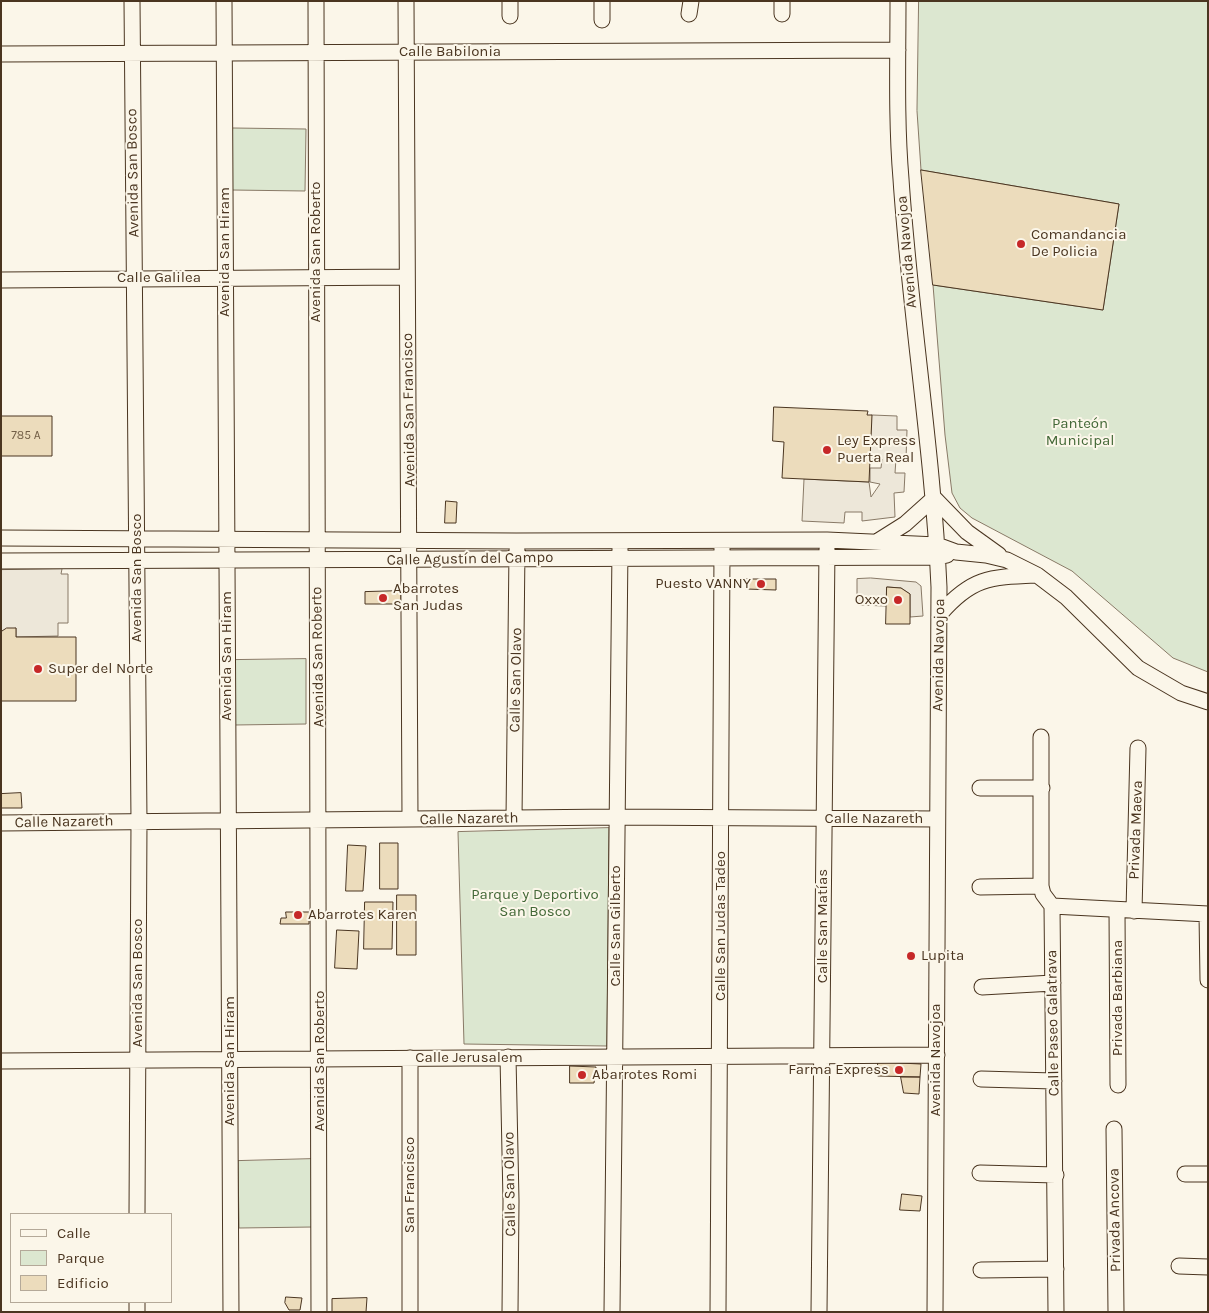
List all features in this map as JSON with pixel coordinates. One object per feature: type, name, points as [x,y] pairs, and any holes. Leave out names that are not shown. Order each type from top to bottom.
[{"type":"street","name":"Avenida San Bosco","points":[[132,1],[139,821],[138,1213]]},
{"type":"street","name":"Avenida San Hiram","points":[[224,1],[231,1312]]},
{"type":"street","name":"Avenida San Roberto","points":[[316,1],[317,560],[320,821],[319,1312]]},
{"type":"street","name":"Avenida San Francisco","points":[[406,1],[407,277],[411,539],[410,819]]},
{"type":"street","points":[[602,1],[602,20]]},
{"type":"street","name":"Avenida Navojoa","points":[[898,1],[898,140],[917,362],[934,498],[940,614],[937,819],[935,1312]]},
{"type":"street","name":"Calle Babilonia","points":[[1,54],[898,50]]},
{"type":"street","name":"Calle Galilea","points":[[1,280],[407,277]]},
{"type":"street","points":[[878,541],[905,524],[934,498],[967,532],[1007,560],[1037,575],[1066,597],[1138,668],[1181,694],[1208,702]]},
{"type":"street","name":"Calle Agustín del Campo","points":[[1,538],[516,541],[827,540],[878,541],[937,551]]},
{"type":"street","name":"Calle San Judas Tadeo","points":[[718,1312],[721,1057],[722,540]]},
{"type":"street","name":"Calle San Matías","points":[[819,1312],[827,540]]},
{"type":"street","name":"Calle San Olavo","points":[[514,818],[518,558],[516,541]]},
{"type":"street","name":"Calle San Gilberto","points":[[612,1312],[620,541]]},
{"type":"street","points":[[937,551],[986,555],[1007,560]]},
{"type":"street","name":"Calle Agustín del Campo","points":[[1,562],[827,557],[937,551]]},
{"type":"street","points":[[940,614],[956,596],[976,583],[999,576],[1037,575]]},
{"type":"street","name":"Calle Paseo Galatrava","points":[[1041,737],[1041,886],[1043,894],[1052,906],[1056,1312]]},
{"type":"street","name":"Privada Maeva","points":[[1134,911],[1138,748]]},
{"type":"street","points":[[980,788],[1042,788]]},
{"type":"street","name":"Calle Nazareth","points":[[1,823],[617,817],[937,819]]},
{"type":"street","points":[[980,887],[1041,886]]},
{"type":"street","points":[[1052,906],[1208,914],[1208,980]]},
{"type":"street","name":"Privada Barbiana","points":[[1117,910],[1118,1086]]},
{"type":"street","points":[[982,987],[1053,983]]},
{"type":"street","name":"Calle Jerusalem","points":[[1,1061],[230,1058],[615,1058],[937,1055]]},
{"type":"street","name":"Calle San Olavo","points":[[508,1057],[512,1201],[510,1312]]},
{"type":"street","name":"San Francisco","points":[[410,1058],[410,1312]]},
{"type":"street","points":[[981,1078],[1054,1081]]},
{"type":"street","name":"Privada Ancova","points":[[1114,1129],[1116,1312]]},
{"type":"street","points":[[980,1172],[1056,1175]]},
{"type":"street","points":[[1185,1174],[1208,1174]]},
{"type":"street","points":[[1179,1266],[1208,1266]]},
{"type":"street","points":[[981,1270],[1056,1269]]},
{"type":"green space","name":"Panteón Municipal","points":[[919,1],[1208,1],[1208,672],[1173,658],[1072,571],[972,518],[960,508],[952,493],[945,435],[933,285],[1103,310],[1119,204],[921,170],[917,111]]},
{"type":"green space","points":[[233,128],[306,129],[305,191],[231,190]]},
{"type":"green space","points":[[306,659],[306,724],[234,725],[234,660]]},
{"type":"green space","name":"Parque y Deportivo San Bosco","points":[[609,828],[607,1046],[464,1044],[458,832]]},
{"type":"green space","points":[[313,1159],[313,1227],[239,1228],[238,1161]]},
{"type":"shaded area","points":[[872,415],[897,416],[897,430],[907,430],[906,459],[896,459],[895,473],[905,473],[904,492],[894,493],[895,517],[862,521],[862,512],[845,512],[844,523],[802,521],[804,479],[869,482],[871,497],[880,484],[870,482],[870,468],[881,468],[882,459],[870,458]]},
{"type":"shaded area","points":[[62,569],[61,574],[68,574],[68,623],[58,623],[58,636],[16,637],[16,628],[1,632],[1,570]]},
{"type":"shaded area","points":[[871,578],[916,582],[921,586],[923,616],[910,617],[910,594],[901,588],[887,587],[886,606],[859,605],[857,602],[857,579]]},
{"type":"building","name":"Comandancia De Policia","points":[[921,170],[1119,204],[1103,310],[933,285]]},
{"type":"building","name":"Ley Express Puerta Real","points":[[774,407],[868,411],[867,415],[872,415],[869,482],[782,478],[784,442],[773,441]]},
{"type":"building","points":[[1,416],[52,416],[52,456],[1,456]]},
{"type":"building","points":[[446,501],[457,502],[456,523],[445,523]]},
{"type":"building","name":"Puesto VANNY","points":[[746,579],[776,579],[776,590],[746,589]]},
{"type":"building","name":"Oxxo","points":[[887,587],[901,588],[910,594],[910,624],[886,624]]},
{"type":"building","name":"Abarrotes San Judas","points":[[401,591],[401,604],[365,604],[365,592]]},
{"type":"building","name":"Super del Norte","points":[[7,628],[16,628],[16,637],[76,637],[76,701],[1,701],[1,632]]},
{"type":"building","points":[[21,793],[22,808],[1,808],[1,794]]},
{"type":"building","points":[[380,843],[398,843],[398,889],[380,889]]},
{"type":"building","points":[[348,845],[366,846],[363,891],[346,891]]},
{"type":"building","points":[[397,895],[416,895],[416,955],[397,955]]},
{"type":"building","points":[[365,902],[393,902],[392,949],[364,949]]},
{"type":"building","name":"Abarrotes Karen","points":[[286,912],[309,912],[309,924],[280,924],[281,918],[286,918]]},
{"type":"building","points":[[337,930],[359,931],[357,969],[335,968]]},
{"type":"building","name":"Farma Express","points":[[878,1062],[921,1064],[920,1077],[878,1076]]},
{"type":"building","name":"Abarrotes Romi","points":[[570,1066],[596,1067],[594,1083],[570,1083]]},
{"type":"building","points":[[901,1077],[920,1077],[919,1094],[904,1093]]},
{"type":"building","points":[[902,1194],[922,1196],[920,1211],[900,1210]]},
{"type":"building","points":[[286,1297],[302,1298],[300,1310],[289,1310],[285,1303]]},
{"type":"building","points":[[367,1298],[366,1312],[332,1312],[332,1299]]},
{"type":"place","name":"Comandancia De Policia","points":[[1021,244]]},
{"type":"place","name":"Ley Express Puerta Real","points":[[827,450]]},
{"type":"place","name":"Puesto VANNY","points":[[761,584]]},
{"type":"place","name":"Abarrotes San Judas","points":[[383,598]]},
{"type":"place","name":"Oxxo","points":[[898,600]]},
{"type":"place","name":"Super del Norte","points":[[38,669]]},
{"type":"place","name":"Abarrotes Karen","points":[[298,915]]},
{"type":"place","name":"Lupita","points":[[911,956]]},
{"type":"place","name":"Farma Express","points":[[899,1070]]},
{"type":"place","name":"Abarrotes Romi","points":[[582,1075]]}]
